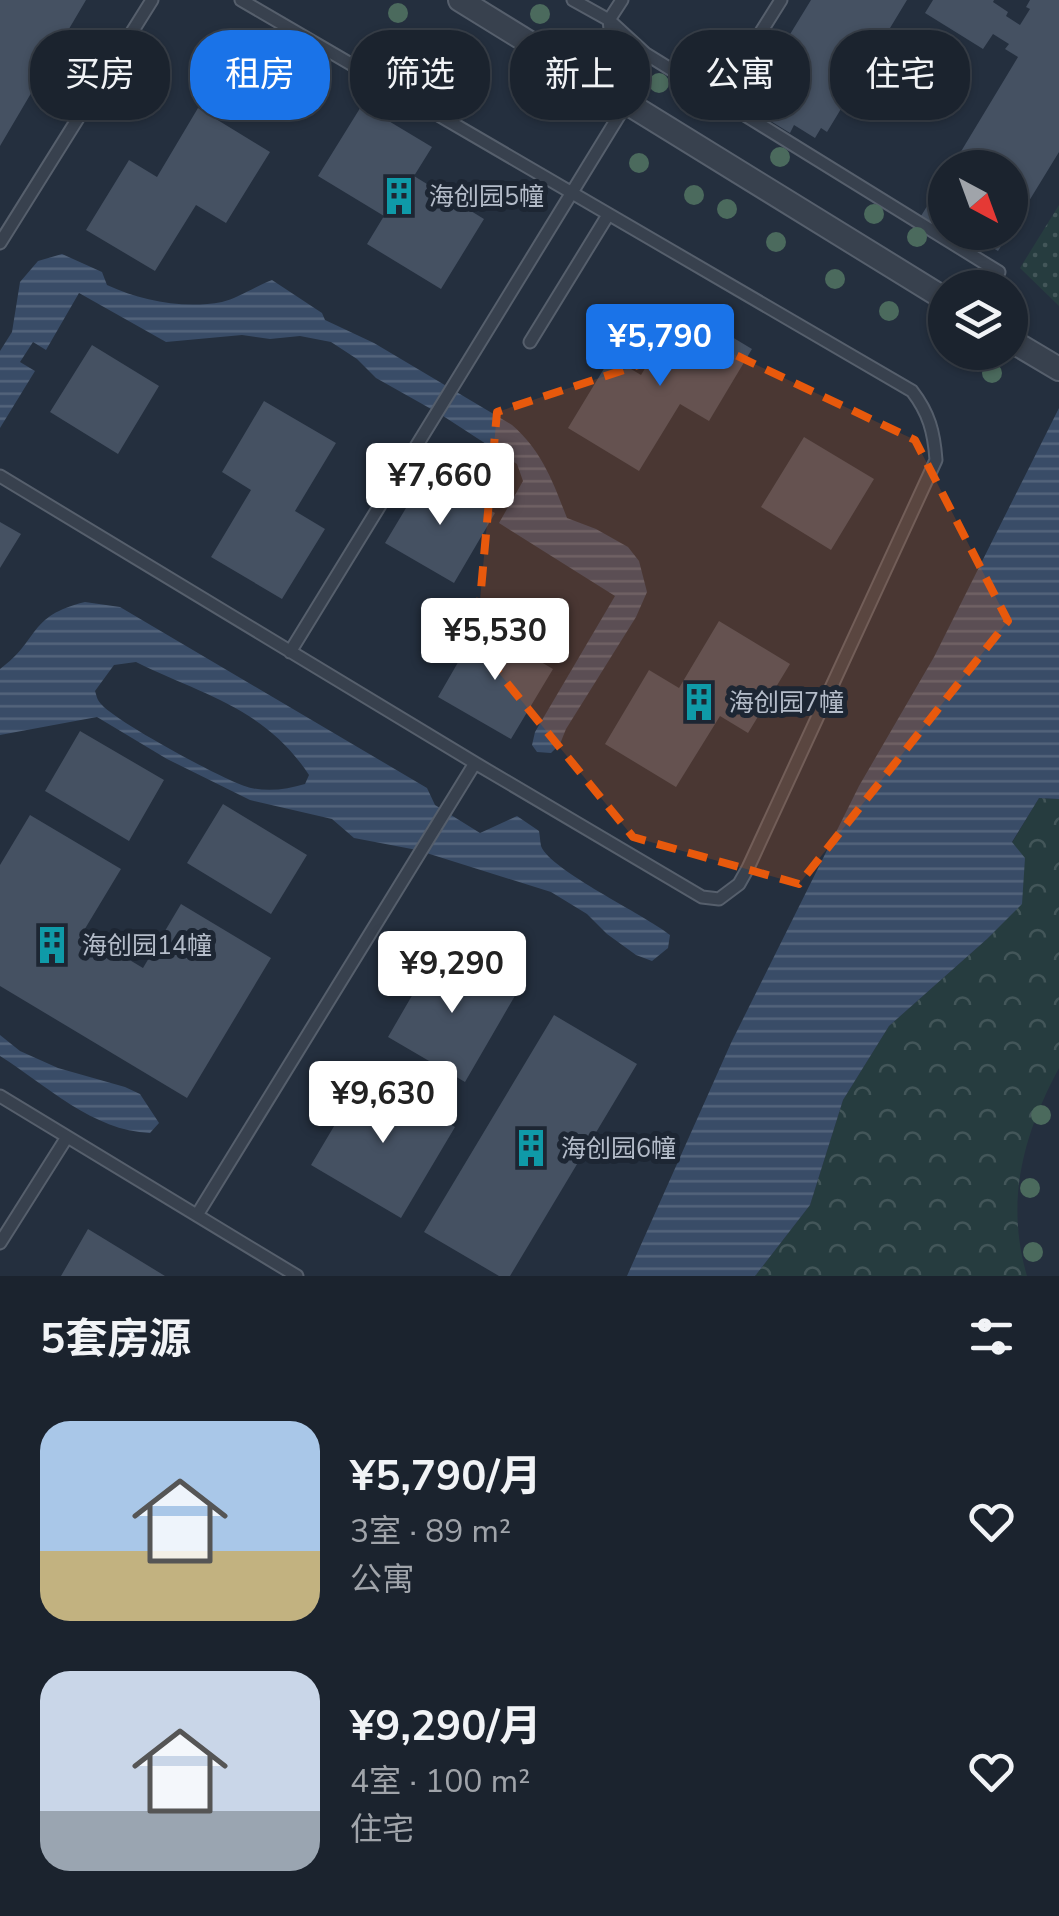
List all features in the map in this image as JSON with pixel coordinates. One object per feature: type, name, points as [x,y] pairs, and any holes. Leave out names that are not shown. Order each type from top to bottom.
[{"type":"street","points":[[460,0],[510,30]]},
{"type":"street","points":[[650,116],[928,288]]},
{"type":"street","points":[[1028,350],[1059,369]]},
{"type":"lane","points":[[0,243],[152,0]]},
{"type":"lane","points":[[0,476],[702,897],[720,900],[739,884],[748,868],[936,460],[934,433],[924,407],[912,391],[241,0]]},
{"type":"lane","points":[[573,0],[609,20],[646,54],[670,69]]},
{"type":"lane","points":[[610,30],[609,20],[622,0]]},
{"type":"lane","points":[[762,30],[781,0]]},
{"type":"lane","points":[[290,652],[617,120]]},
{"type":"lane","points":[[753,120],[997,270]]},
{"type":"lane","points":[[530,342],[608,215]]},
{"type":"lane","points":[[197,1215],[475,764]]},
{"type":"lane","points":[[0,1096],[297,1276]]},
{"type":"lane","points":[[0,1243],[67,1136]]},
{"type":"highlighted area","points":[[708,342],[915,440],[1008,621],[799,884],[633,837],[476,645],[497,412]]},
{"type":"green space","points":[[1059,205],[1059,306],[1028,276],[1028,270],[1020,268]]},
{"type":"green space","points":[[1039,798],[1059,799],[1059,1068],[1036,1118],[1021,1169],[1018,1221],[1027,1276],[755,1276],[810,1205],[843,1100],[889,1026],[1021,904],[1012,843]]},
{"type":"water","points":[[62,254],[102,272],[107,285],[163,302],[222,302],[272,280],[322,313],[325,320],[374,343],[512,425],[522,435],[546,468],[567,518],[628,547],[639,561],[647,592],[636,617],[551,753],[537,752],[532,745],[535,732],[615,596],[499,523],[523,481],[517,464],[376,378],[331,342],[300,336],[270,339],[242,335],[166,342],[79,293],[46,350],[33,342],[20,362],[35,371],[0,428],[0,351],[12,332],[20,282],[38,261]]},
{"type":"water","points":[[1059,408],[1059,799],[1039,798],[1012,842],[1025,858],[1022,904],[889,1026],[843,1100],[810,1205],[755,1276],[627,1276],[731,1043],[859,786],[934,657]]},
{"type":"water","points":[[85,602],[120,607],[427,788],[435,805],[480,833],[517,816],[539,831],[541,846],[562,868],[670,935],[668,948],[652,961],[636,955],[587,914],[551,892],[417,850],[354,838],[332,819],[250,800],[167,759],[97,717],[0,735],[0,669],[43,622]],"holes":[[[136,662],[253,719],[292,752],[309,775],[305,784],[272,790],[239,784],[112,713],[102,705],[95,691],[114,665]]]},
{"type":"water","points":[[0,1035],[20,1051],[58,1068],[140,1094],[159,1123],[150,1133],[109,1124],[90,1115],[0,1056]]},
{"type":"building","points":[[0,0],[86,0],[68,30],[30,30],[30,95],[0,146]]},
{"type":"building","points":[[811,0],[907,0],[889,30],[830,30],[830,120],[834,120],[827,132],[821,128],[815,138],[794,125],[790,133],[769,120],[810,120],[810,30],[793,30]]},
{"type":"building","points":[[933,0],[994,0],[1008,12],[1006,16],[1020,25],[1030,9],[1026,7],[1030,0],[1059,0],[1059,152],[1028,203],[1028,150],[962,150],[1018,57],[1005,49],[1009,44],[993,34],[983,49],[970,41],[970,30],[952,30],[925,13]]},
{"type":"building","points":[[191,120],[218,120],[270,152],[226,223],[196,205],[155,271],[86,230],[129,160],[157,177]]},
{"type":"building","name":"海创园5幢","points":[[353,120],[387,120],[432,147],[414,176],[484,219],[441,289],[367,244],[384,216],[318,176]]},
{"type":"building","points":[[682,307],[752,349],[709,421],[680,404],[639,471],[568,428],[611,357],[641,375]]},
{"type":"building","points":[[92,345],[159,386],[118,454],[50,412]]},
{"type":"building","points":[[264,401],[336,443],[295,511],[325,529],[282,599],[211,557],[251,490],[222,472]]},
{"type":"building","points":[[804,437],[874,479],[831,550],[761,507]]},
{"type":"building","points":[[427,473],[495,513],[454,583],[385,543]]},
{"type":"building","points":[[0,522],[21,534],[0,568]]},
{"type":"building","name":"海创园7幢","points":[[719,621],[790,664],[748,733],[720,716],[676,787],[605,744],[649,670],[679,688]]},
{"type":"building","points":[[479,626],[553,669],[511,739],[438,697]]},
{"type":"building","points":[[80,731],[164,780],[129,841],[45,791]]},
{"type":"building","name":"海创园14幢","points":[[223,804],[307,855],[271,914],[187,863]]},
{"type":"building","name":"海创园14幢","points":[[30,815],[121,869],[83,932],[143,968],[181,904],[271,958],[187,1098],[0,986],[0,865]]},
{"type":"building","points":[[439,949],[516,994],[465,1082],[388,1037]]},
{"type":"building","name":"海创园6幢","points":[[554,1015],[637,1064],[510,1276],[499,1276],[424,1232]]},
{"type":"building","points":[[365,1074],[455,1127],[401,1218],[311,1165]]},
{"type":"building","points":[[88,1229],[165,1276],[61,1276]]},
{"type":"place","name":"海创园5幢","points":[[399,196]]},
{"type":"place","name":"海创园7幢","points":[[699,702]]},
{"type":"place","name":"海创园14幢","points":[[52,945]]},
{"type":"place","name":"海创园6幢","points":[[531,1148]]}]
